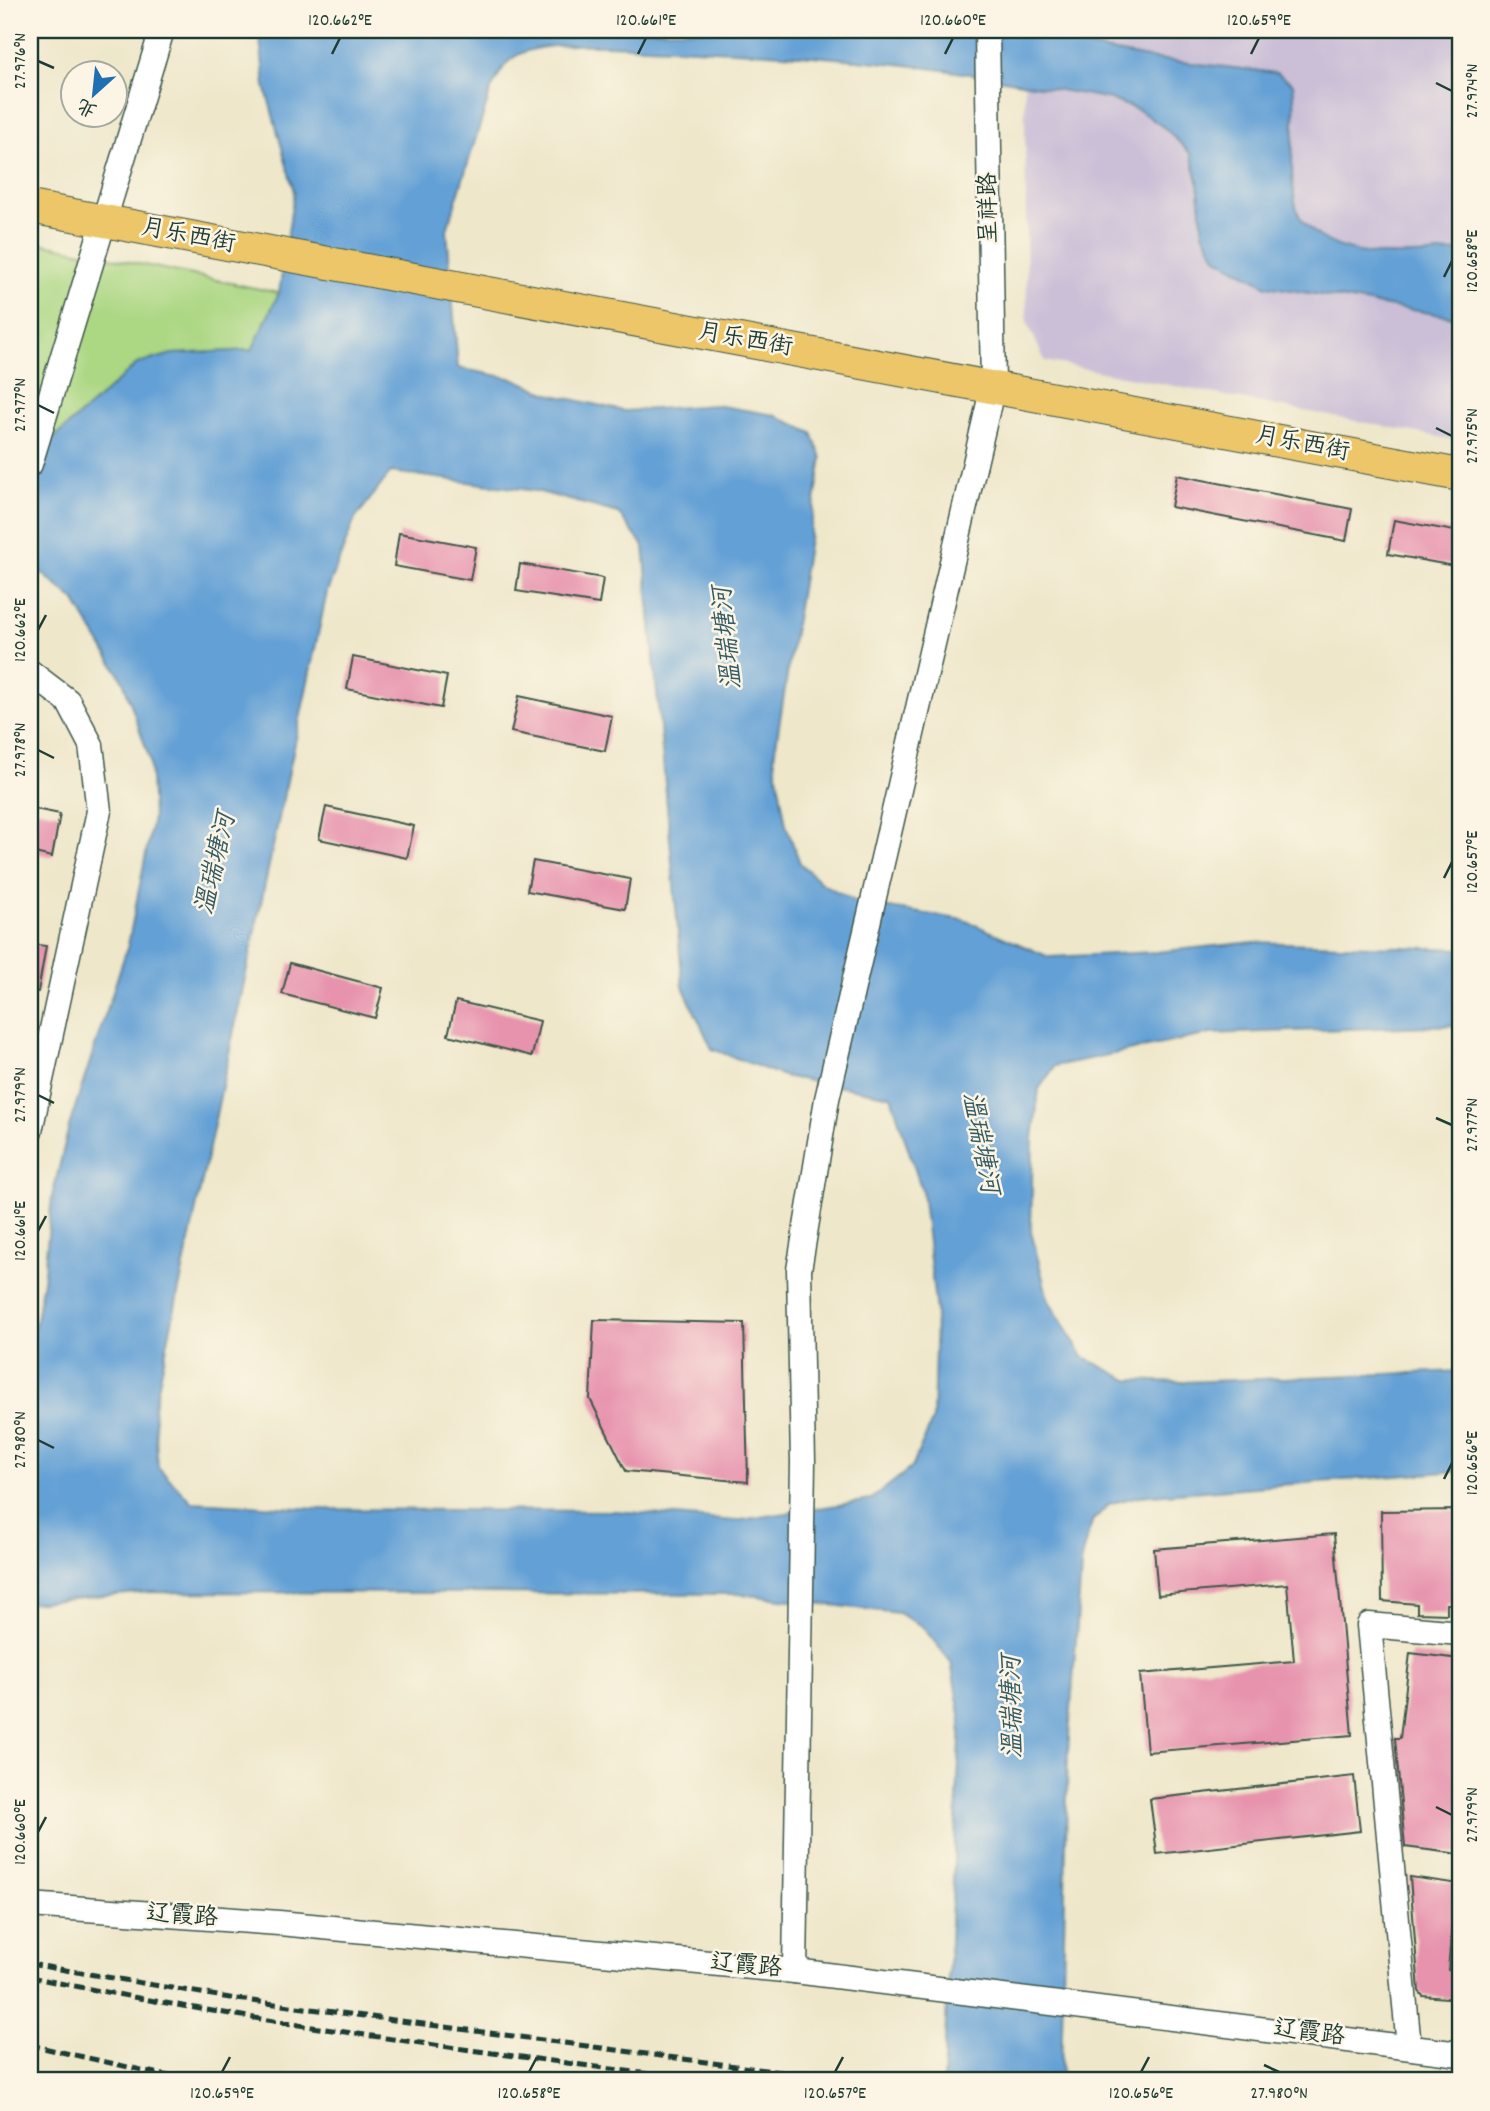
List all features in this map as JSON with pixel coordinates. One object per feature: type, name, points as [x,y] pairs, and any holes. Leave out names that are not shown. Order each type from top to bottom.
[{"type":"main road","name":"月乐西街","points":[[30,206],[1460,475]]},
{"type":"street","points":[[30,464],[36,437],[162,30]]},
{"type":"street","name":"呈祥路","points":[[795,1971],[803,1462],[799,1269],[827,1099],[993,386],[987,30]]},
{"type":"street","points":[[30,672],[68,701],[91,745],[99,811],[30,1131]]},
{"type":"street","points":[[1409,2047],[1368,1625],[1460,1633]]},
{"type":"street","name":"辽霞路","points":[[30,1905],[279,1923],[795,1971],[1460,2054]]},
{"type":"shaded area","points":[[1024,30],[1460,30],[1460,441],[1045,361],[1027,322]]},
{"type":"green space","points":[[30,241],[279,293],[252,350],[172,354],[137,364],[54,438],[30,453]]},
{"type":"water","name":"温瑞塘河","points":[[259,30],[995,30],[1148,58],[1277,73],[1293,84],[1294,198],[1300,217],[1315,233],[1332,244],[1352,251],[1374,254],[1419,255],[1460,251],[1460,318],[1267,286],[1217,258],[1203,233],[1198,181],[1191,154],[1166,129],[1139,110],[1106,98],[941,70],[856,60],[599,45],[560,46],[528,51],[516,56],[504,67],[491,90],[447,230],[458,368],[515,379],[549,394],[624,411],[715,405],[775,415],[812,433],[822,458],[774,757],[786,825],[800,863],[821,883],[858,903],[964,920],[1049,957],[1156,952],[1253,942],[1460,949],[1460,1025],[1210,1034],[1055,1066],[1039,1089],[1033,1139],[1031,1231],[1048,1299],[1083,1357],[1128,1380],[1183,1382],[1460,1371],[1460,1471],[1139,1496],[1109,1504],[1092,1522],[1082,1554],[1068,1751],[1061,2081],[943,2081],[961,1720],[951,1662],[922,1626],[898,1613],[739,1594],[150,1592],[30,1603],[30,1353],[43,1281],[52,1197],[69,1126],[128,945],[153,818],[150,760],[123,681],[74,600],[30,563],[30,453],[54,438],[137,364],[172,354],[252,350],[279,293],[294,192],[265,86]],"holes":[[[391,472],[536,491],[618,513],[644,547],[683,987],[712,1049],[783,1076],[891,1096],[922,1191],[936,1312],[933,1419],[912,1467],[870,1500],[735,1521],[615,1511],[318,1509],[192,1502],[158,1467],[154,1407],[327,592],[355,519]]]},
{"type":"building","points":[[1177,475],[1352,509],[1346,541],[1171,507]]},
{"type":"building","points":[[1394,520],[1460,532],[1460,567],[1388,554]]},
{"type":"building","points":[[399,533],[476,547],[470,580],[394,566]]},
{"type":"building","points":[[520,564],[603,578],[599,604],[516,591]]},
{"type":"building","points":[[353,657],[447,676],[441,708],[347,689]]},
{"type":"building","points":[[519,696],[612,716],[605,751],[511,732]]},
{"type":"building","points":[[326,807],[414,826],[407,858],[319,839]]},
{"type":"building","points":[[30,808],[60,814],[52,857],[30,852]]},
{"type":"building","points":[[533,861],[630,879],[625,909],[527,891]]},
{"type":"building","points":[[30,944],[46,946],[38,992],[30,991]]},
{"type":"building","points":[[290,963],[383,988],[375,1018],[282,994]]},
{"type":"building","points":[[456,1001],[540,1021],[532,1056],[448,1035]]},
{"type":"building","points":[[594,1320],[744,1323],[748,1482],[626,1471],[590,1399]]},
{"type":"building","points":[[1460,1510],[1460,1604],[1447,1604],[1447,1614],[1417,1613],[1417,1604],[1382,1601],[1381,1511]]},
{"type":"building","points":[[1334,1534],[1352,1735],[1147,1752],[1140,1674],[1294,1661],[1287,1584],[1158,1595],[1154,1549]]},
{"type":"building","points":[[1410,1653],[1460,1659],[1460,1854],[1405,1847],[1395,1738],[1400,1738]]},
{"type":"building","points":[[1354,1776],[1360,1831],[1157,1854],[1150,1799]]},
{"type":"building","points":[[1410,1877],[1460,1884],[1460,1925],[1452,1924],[1448,1970],[1460,1971],[1458,1999],[1423,1996],[1419,1991]]},
{"type":"railway","points":[[30,1964],[230,1998],[847,2081]]},
{"type":"railway","points":[[30,1977],[281,2022],[702,2081]]},
{"type":"railway","points":[[30,2045],[191,2081]]}]
